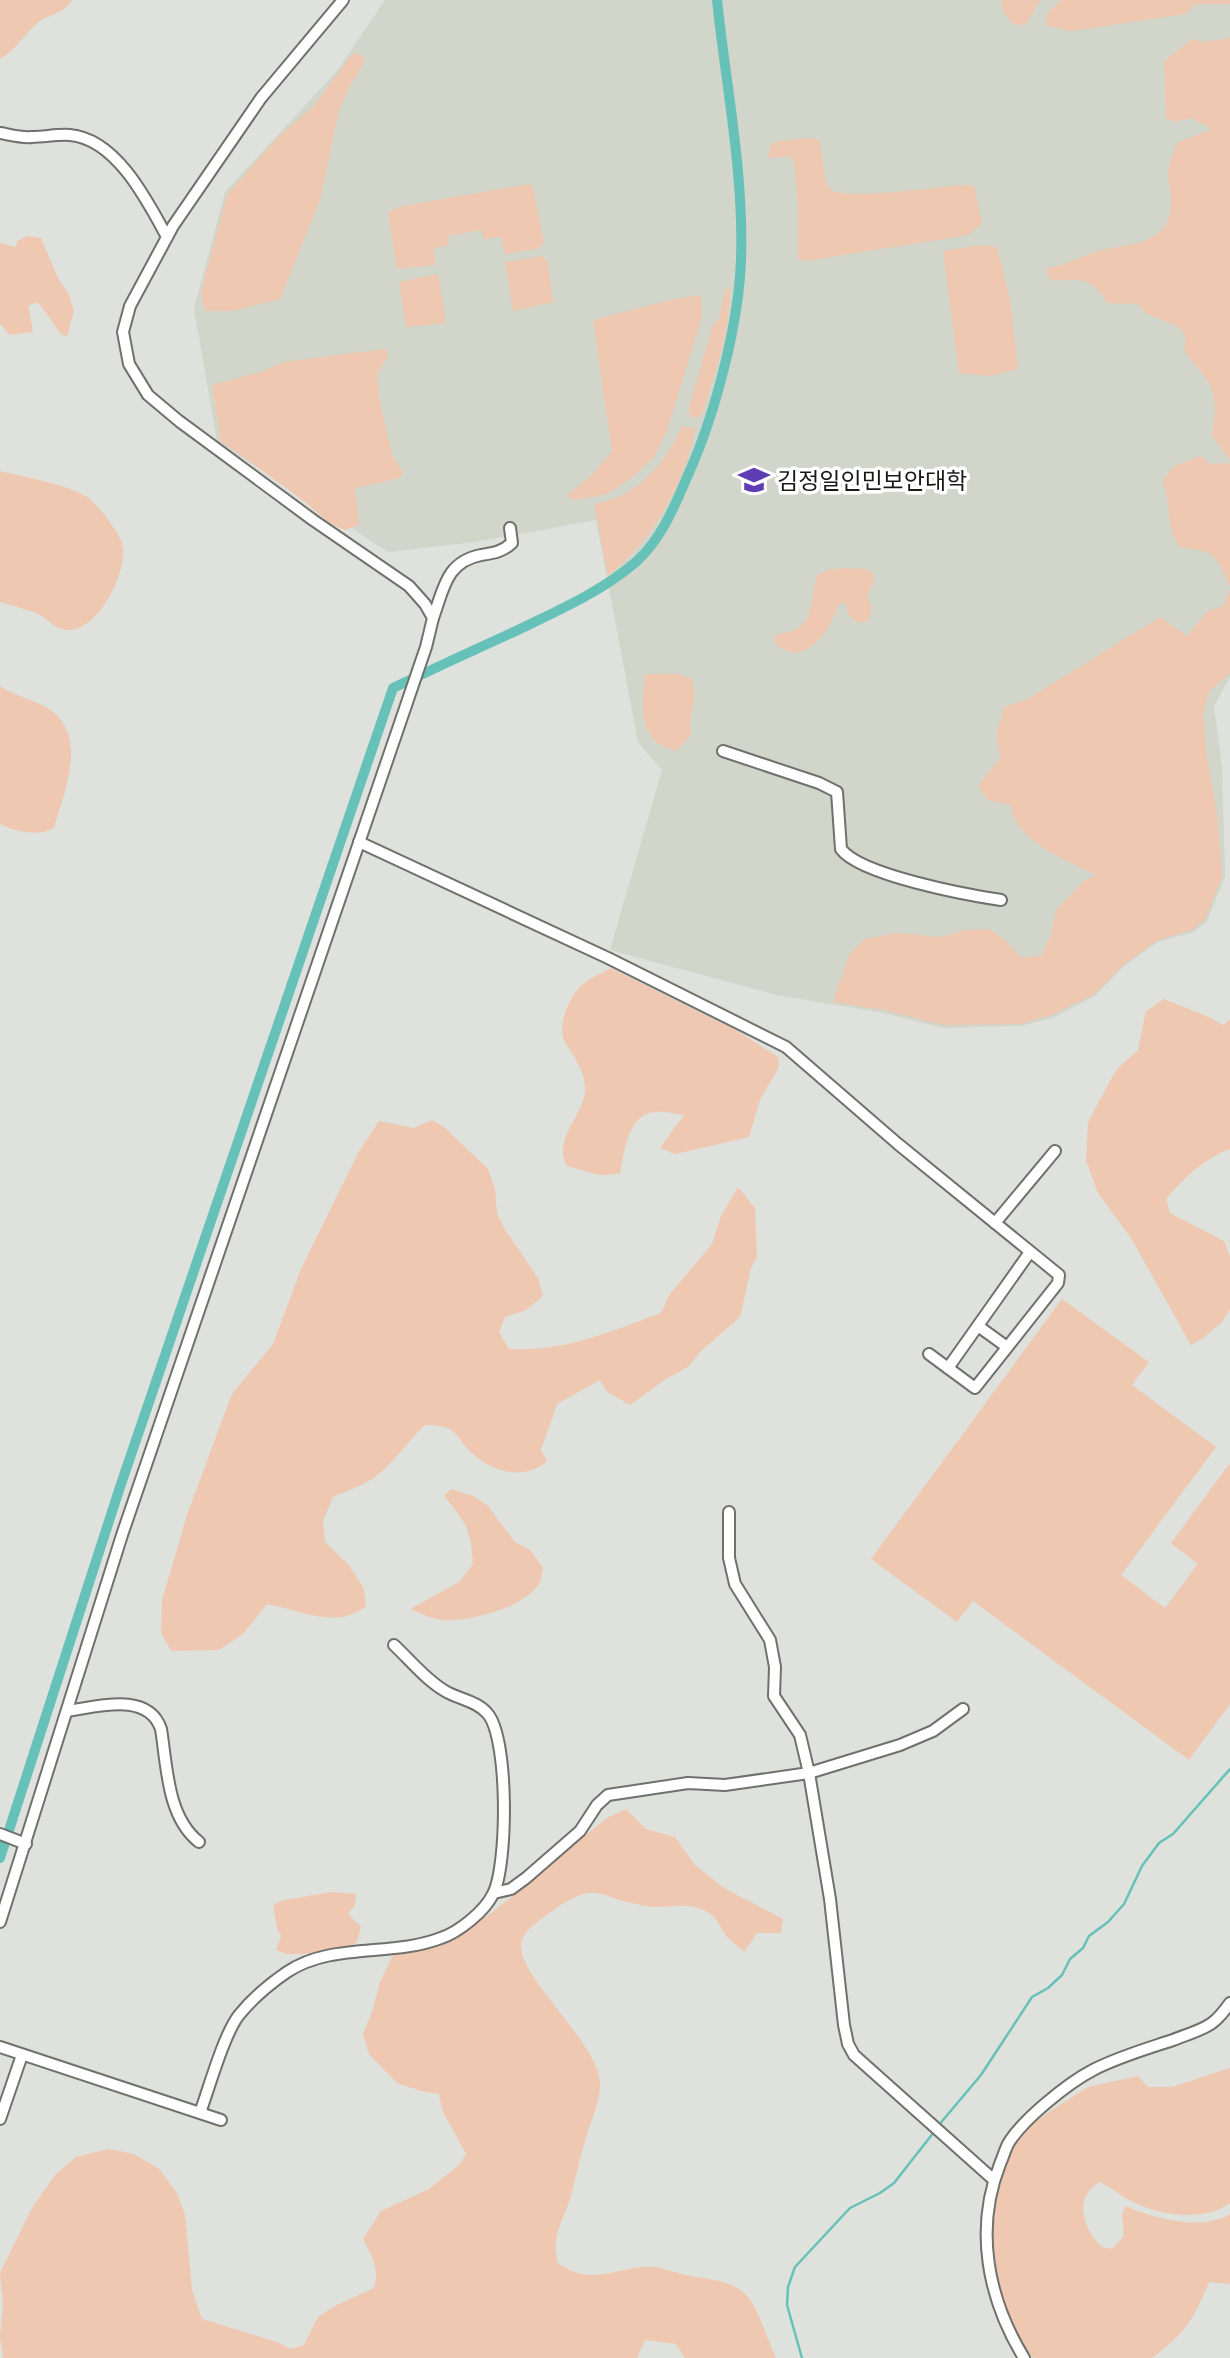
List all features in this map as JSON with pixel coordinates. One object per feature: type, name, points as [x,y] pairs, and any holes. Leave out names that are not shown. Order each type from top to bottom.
[{"type":"street","points":[[343,0],[261,98],[167,237],[130,306],[123,332],[129,364],[148,395],[302,512],[409,586],[433,618]]},
{"type":"street","points":[[0,133],[23,137],[73,135],[103,147],[134,183],[167,237]]},
{"type":"street","points":[[0,1922],[126,1522],[411,690],[433,618],[449,575],[458,563],[504,551],[512,542],[510,528]]},
{"type":"street","points":[[723,751],[819,783],[837,792],[841,849],[855,862],[962,894],[1001,900]]},
{"type":"street","points":[[359,842],[620,964],[786,1046],[898,1144],[1059,1275],[1058,1283],[975,1388],[929,1354]]},
{"type":"street","points":[[995,1223],[1055,1151]]},
{"type":"street","points":[[948,1368],[1030,1252]]},
{"type":"street","points":[[978,1326],[1007,1347]]},
{"type":"street","points":[[729,1512],[729,1558],[735,1584],[770,1640],[775,1667],[774,1696],[800,1735],[809,1773],[830,1899],[848,2044],[854,2055],[886,2086],[994,2180]]},
{"type":"street","points":[[200,2113],[229,2033],[238,2016],[285,1973],[305,1961],[420,1944],[443,1938],[485,1906],[494,1893],[503,1855],[503,1823],[499,1743],[494,1723],[487,1712],[442,1689],[394,1645]]},
{"type":"street","points":[[67,1711],[134,1705],[150,1711],[158,1720],[177,1810],[187,1830],[199,1842]]},
{"type":"street","points":[[494,1893],[511,1889],[526,1878],[580,1831],[597,1805],[608,1795],[688,1783],[725,1784],[809,1773],[900,1745],[933,1731],[964,1709]]},
{"type":"street","points":[[0,1835],[23,1842]]},
{"type":"street","points":[[1024,2358],[1005,2324],[988,2265],[986,2233],[994,2180],[1008,2143],[1054,2096],[1092,2071],[1188,2035],[1212,2023],[1230,2003]]},
{"type":"street","points":[[0,2047],[220,2120]]},
{"type":"street","points":[[0,2119],[22,2054]]},
{"type":"shaded area","points":[[0,0],[72,0],[62,10],[40,21],[0,59]]},
{"type":"shaded area","name":"김정일인민보안대학","points":[[385,0],[1230,0],[1230,677],[1214,706],[1222,767],[1225,877],[1207,921],[1194,932],[1158,942],[1123,967],[1095,996],[1052,1018],[1021,1026],[943,1028],[884,1013],[777,995],[610,950],[662,770],[638,742],[596,520],[475,542],[388,552],[217,441],[194,309],[225,192],[337,71]]},
{"type":"shaded area","points":[[1001,0],[1040,0],[1026,25],[1013,24],[1004,13]]},
{"type":"shaded area","points":[[1061,0],[1230,0],[1230,4],[1195,4],[1186,14],[1071,31],[1045,25],[1048,13]]},
{"type":"shaded area","points":[[1230,38],[1230,460],[1212,435],[1215,412],[1212,390],[1184,350],[1186,340],[1181,328],[1146,313],[1138,304],[1107,303],[1096,288],[1084,281],[1053,281],[1048,277],[1047,268],[1099,251],[1139,243],[1158,234],[1164,227],[1171,206],[1168,170],[1177,143],[1212,129],[1191,118],[1175,122],[1166,118],[1164,61],[1192,39],[1204,42]]},
{"type":"shaded area","points":[[353,53],[363,56],[364,63],[339,110],[320,200],[280,299],[232,311],[205,311],[201,292],[227,195],[278,137],[313,107]]},
{"type":"shaded area","points":[[813,138],[820,141],[825,178],[830,190],[857,194],[974,186],[982,223],[969,235],[806,261],[798,259],[798,207],[794,162],[789,156],[768,158],[771,144]]},
{"type":"shaded area","points":[[530,184],[544,241],[540,248],[505,254],[501,237],[484,239],[482,230],[448,236],[449,245],[434,248],[435,265],[397,269],[388,213],[398,207]]},
{"type":"shaded area","points":[[28,236],[41,238],[58,278],[69,295],[74,311],[67,336],[61,334],[38,302],[28,306],[33,332],[10,335],[0,324],[0,243],[16,247],[17,241]]},
{"type":"shaded area","points":[[981,245],[997,247],[1010,299],[1018,369],[989,376],[959,373],[943,251]]},
{"type":"shaded area","points":[[543,256],[548,263],[553,302],[513,311],[505,262]]},
{"type":"shaded area","points":[[438,274],[446,323],[406,327],[399,282]]},
{"type":"shaded area","points":[[730,288],[725,335],[703,412],[698,418],[691,417],[688,410],[713,325],[719,319],[725,290]]},
{"type":"shaded area","points":[[701,295],[702,316],[667,431],[654,457],[630,479],[607,494],[576,500],[566,496],[593,474],[612,451],[593,320],[670,300]]},
{"type":"shaded area","points":[[385,349],[389,355],[377,374],[379,397],[392,455],[403,472],[400,478],[355,488],[359,525],[345,530],[329,523],[304,501],[221,441],[212,385],[261,372],[283,362]]},
{"type":"shaded area","points":[[682,426],[695,428],[691,448],[675,489],[665,509],[638,547],[608,575],[594,504],[621,496],[641,483],[665,457]]},
{"type":"shaded area","points":[[1201,456],[1210,464],[1230,463],[1230,587],[1213,556],[1179,547],[1172,529],[1162,482],[1174,466]]},
{"type":"shaded area","points":[[0,471],[79,492],[102,511],[120,539],[123,555],[116,583],[101,610],[80,628],[63,629],[36,613],[0,602]]},
{"type":"shaded area","points":[[866,569],[874,574],[874,581],[867,596],[872,608],[868,621],[858,623],[848,614],[845,602],[837,606],[829,627],[822,636],[805,650],[785,650],[775,643],[775,635],[798,628],[804,623],[811,608],[817,576],[827,570]]},
{"type":"shaded area","points":[[1230,590],[1230,673],[1210,691],[1203,711],[1206,751],[1217,813],[1222,877],[1205,919],[1192,930],[1158,940],[1123,965],[1095,994],[1051,1015],[1020,1024],[943,1025],[884,1010],[833,1002],[849,955],[865,939],[897,933],[941,937],[966,930],[988,929],[1004,939],[1021,958],[1041,956],[1051,935],[1056,910],[1084,881],[1097,875],[1045,849],[1033,840],[1022,830],[1011,805],[987,800],[978,785],[1001,758],[996,736],[1004,707],[1028,699],[1160,617],[1187,636],[1208,611],[1223,606]]},
{"type":"shaded area","points":[[645,674],[678,674],[692,679],[694,694],[691,735],[676,751],[657,743],[646,726],[643,709]]},
{"type":"shaded area","points":[[0,686],[44,706],[58,717],[67,730],[71,745],[68,779],[54,828],[47,831],[27,832],[0,824]]},
{"type":"shaded area","points":[[611,968],[736,1030],[778,1057],[779,1067],[760,1100],[749,1137],[675,1154],[660,1148],[684,1115],[656,1112],[647,1114],[633,1126],[620,1174],[599,1175],[567,1166],[563,1147],[583,1101],[585,1084],[576,1059],[565,1042],[563,1019],[578,989]]},
{"type":"shaded area","points":[[1164,999],[1223,1025],[1230,1019],[1230,1149],[1195,1170],[1166,1199],[1170,1213],[1224,1241],[1230,1257],[1230,1309],[1222,1322],[1191,1345],[1131,1238],[1098,1193],[1086,1160],[1088,1122],[1116,1070],[1138,1050],[1146,1011]]},
{"type":"shaded area","points":[[432,1120],[445,1128],[488,1169],[495,1189],[497,1213],[538,1278],[543,1296],[526,1310],[505,1317],[499,1332],[509,1349],[568,1344],[605,1334],[661,1313],[669,1295],[712,1244],[721,1216],[738,1187],[755,1208],[757,1257],[751,1268],[740,1317],[701,1351],[688,1367],[630,1405],[607,1392],[600,1380],[557,1404],[541,1450],[547,1461],[526,1472],[504,1471],[493,1467],[474,1455],[450,1429],[425,1425],[374,1478],[333,1497],[323,1521],[325,1542],[349,1565],[364,1589],[366,1606],[343,1617],[331,1617],[305,1614],[267,1604],[243,1634],[219,1650],[171,1651],[161,1633],[162,1600],[188,1512],[232,1394],[273,1344],[301,1269],[358,1153],[379,1121],[414,1128]]},
{"type":"shaded area","points":[[1062,1299],[1149,1362],[1132,1385],[1216,1447],[1121,1575],[1165,1608],[1198,1564],[1171,1543],[1230,1463],[1230,1704],[1189,1760],[973,1601],[957,1622],[871,1559]]},
{"type":"shaded area","points":[[451,1489],[473,1496],[487,1505],[515,1542],[530,1550],[543,1568],[539,1584],[521,1600],[481,1616],[442,1620],[410,1609],[459,1582],[473,1564],[466,1527],[444,1496]]},
{"type":"shaded area","points":[[626,1809],[646,1829],[675,1837],[695,1865],[724,1888],[783,1919],[781,1933],[757,1933],[744,1952],[728,1938],[712,1915],[701,1909],[686,1906],[646,1906],[588,1893],[565,1903],[526,1933],[522,1940],[522,1953],[529,1969],[585,2046],[600,2082],[596,2108],[557,2235],[557,2262],[582,2274],[606,2274],[655,2267],[733,2286],[750,2300],[776,2358],[685,2358],[676,2344],[645,2340],[637,2358],[3,2358],[0,2337],[3,2307],[0,2273],[32,2208],[55,2175],[76,2157],[108,2149],[134,2154],[159,2169],[177,2193],[185,2215],[192,2290],[202,2319],[277,2342],[291,2349],[304,2345],[318,2317],[374,2288],[376,2268],[363,2239],[381,2211],[429,2189],[459,2165],[466,2154],[443,2112],[439,2094],[397,2083],[369,2054],[363,2034],[380,1982],[395,1951],[463,1928],[490,1914],[529,1883],[560,1849],[587,1834],[607,1818]]},
{"type":"shaded area","points":[[331,1892],[356,1894],[355,1905],[349,1912],[351,1918],[361,1926],[357,1942],[341,1953],[287,1954],[276,1950],[281,1936],[273,1906],[280,1901]]},
{"type":"shaded area","points":[[1230,2068],[1230,2203],[1220,2209],[1196,2215],[1156,2211],[1133,2202],[1100,2182],[1088,2192],[1083,2211],[1090,2232],[1102,2247],[1112,2249],[1124,2236],[1122,2216],[1125,2206],[1163,2219],[1192,2223],[1230,2214],[1230,2284],[1209,2282],[1187,2325],[1152,2358],[1033,2358],[1015,2334],[999,2289],[993,2241],[994,2209],[1004,2164],[1016,2143],[1035,2121],[1088,2087],[1138,2076],[1148,2087],[1172,2087]]},
{"type":"waterway","points":[[0,1858],[120,1487],[393,688],[565,607],[624,572],[646,552],[661,532],[698,451],[724,369],[736,312],[741,259],[740,194],[717,0]]},
{"type":"waterway","points":[[938,2126],[981,2075],[1032,1997],[1048,1988],[1062,1975],[1070,1959],[1083,1948],[1089,1936],[1108,1922],[1124,1904],[1142,1866],[1159,1843],[1173,1834],[1230,1769]]},
{"type":"waterway","points":[[802,2358],[787,2305],[788,2287],[795,2267],[850,2208],[894,2183],[934,2132]]},
{"type":"place","name":"김정일인민보안대학","points":[[754,480]]}]
